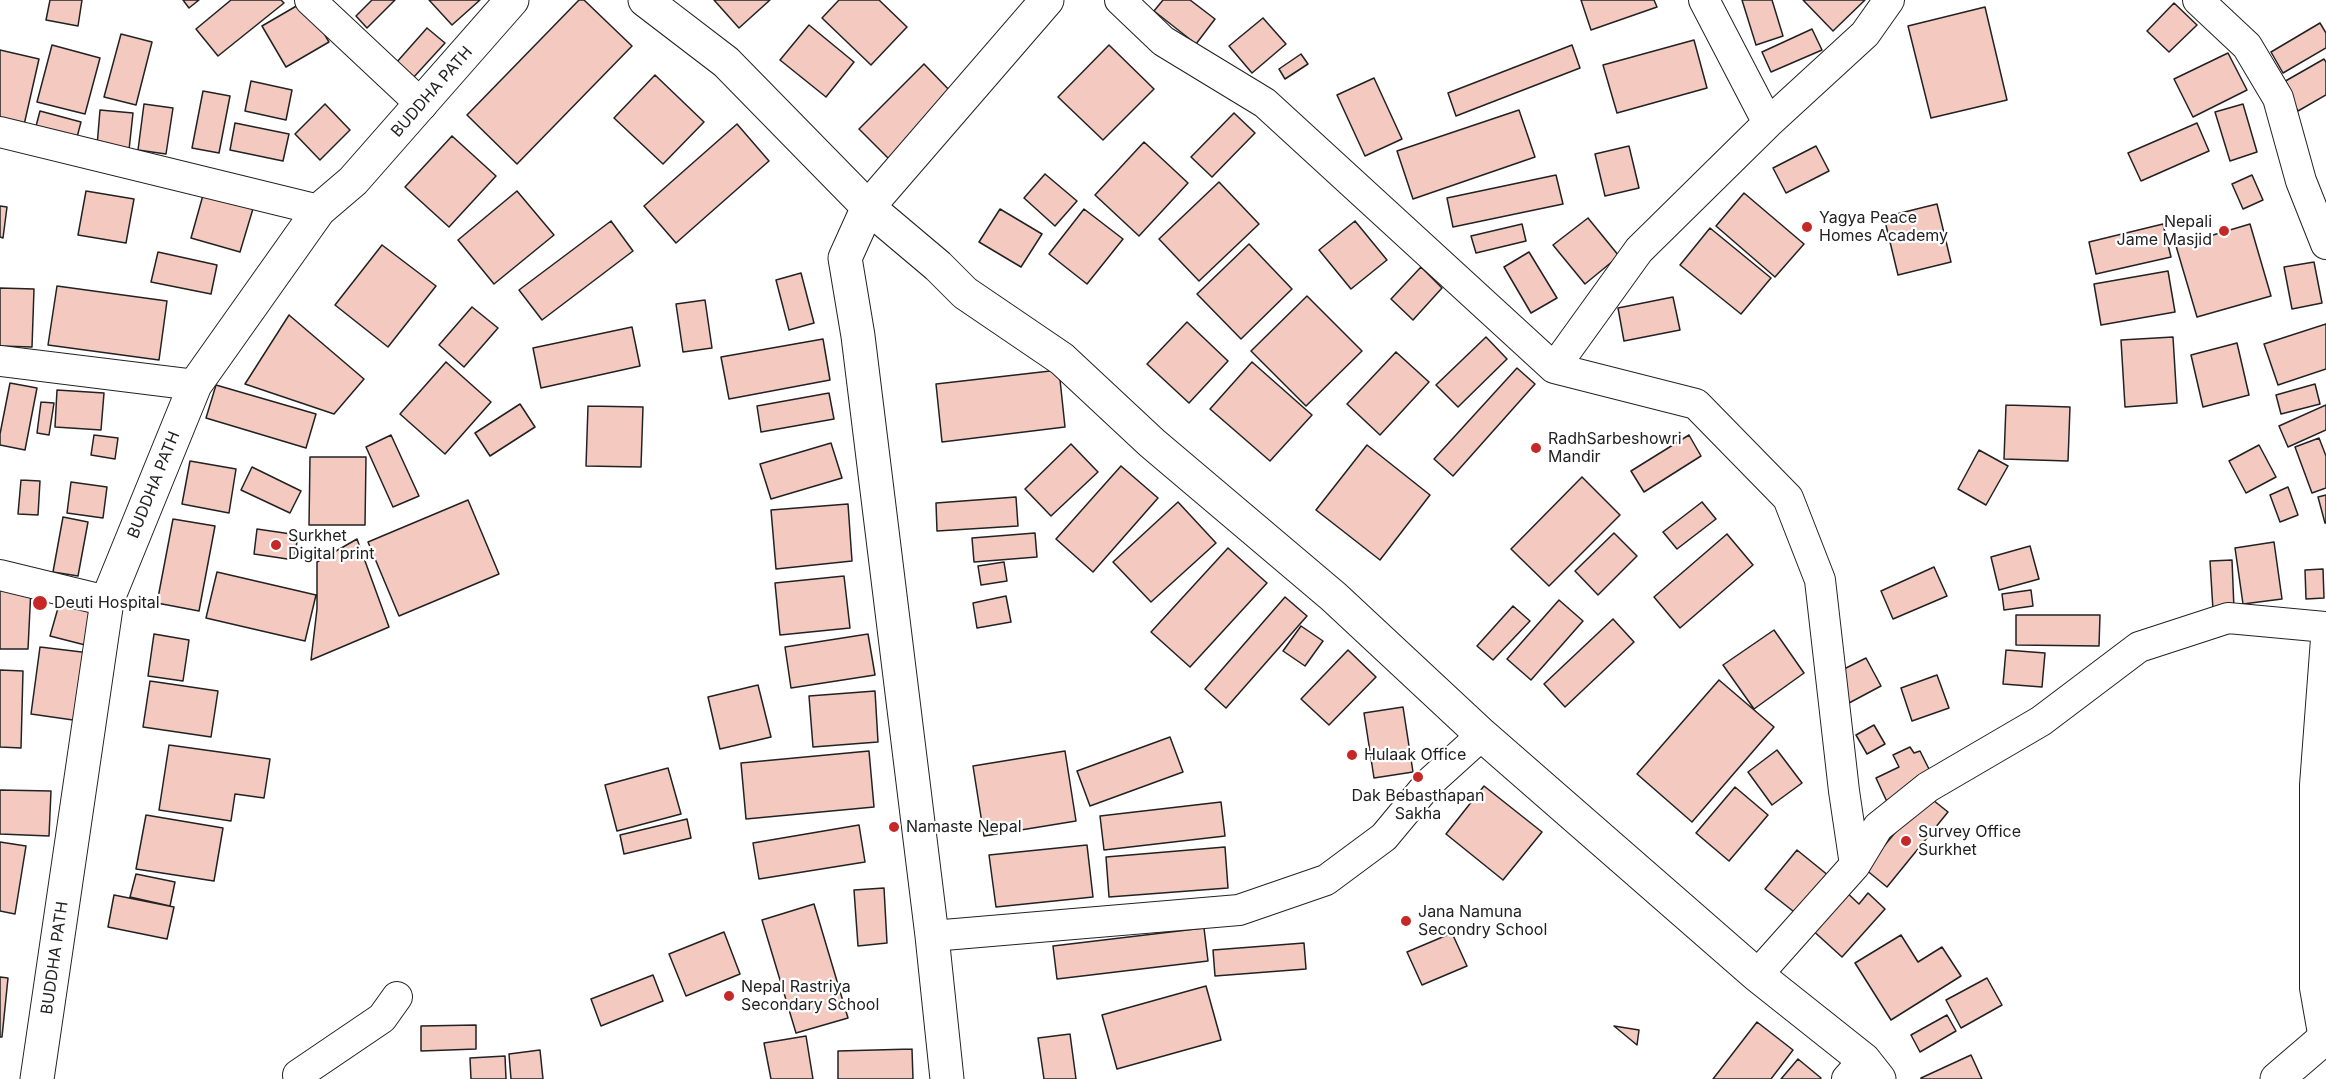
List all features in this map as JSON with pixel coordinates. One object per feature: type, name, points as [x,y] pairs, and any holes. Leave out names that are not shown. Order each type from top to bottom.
[{"type":"street","points":[[310,0],[422,105]]},
{"type":"street","name":"BUDDHA PATH","points":[[37,1079],[106,601],[195,385],[319,210],[353,182],[512,0]]},
{"type":"street","points":[[645,0],[726,62],[868,207],[965,292],[1062,360],[1152,443],[1334,597],[1482,735],[1757,975],[1863,1073]]},
{"type":"street","points":[[947,1079],[932,936],[860,348],[845,258],[868,207],[1047,0]]},
{"type":"street","points":[[1120,0],[1163,41],[1265,103],[1554,368],[1696,404],[1788,498],[1820,580],[1844,791],[1855,866]]},
{"type":"street","points":[[1704,0],[1768,123]]},
{"type":"street","points":[[1554,368],[1639,250],[1768,123],[1865,34],[1889,0]]},
{"type":"street","points":[[2198,0],[2247,46],[2278,98],[2301,181],[2326,244]]},
{"type":"street","points":[[0,132],[319,210]]},
{"type":"street","points":[[0,361],[195,385]]},
{"type":"street","points":[[0,575],[106,601]]},
{"type":"street","points":[[1757,975],[1855,866],[1878,827],[1928,787],[2041,722],[2139,646],[2228,618],[2326,627]]},
{"type":"street","points":[[2277,1079],[2325,1038],[2315,988],[2315,809],[2326,639]]},
{"type":"street","points":[[932,936],[1239,910],[1326,880],[1384,837],[1429,783],[1482,735]]},
{"type":"street","points":[[298,1075],[382,1018],[397,997]]},
{"type":"building","points":[[50,0],[82,0],[78,26],[46,20]]},
{"type":"building","points":[[183,0],[199,0],[189,8]]},
{"type":"building","points":[[231,0],[281,0],[284,3],[218,56],[196,29]]},
{"type":"building","points":[[372,0],[395,0],[367,28],[356,16]]},
{"type":"building","points":[[429,0],[480,0],[452,25]]},
{"type":"building","points":[[579,0],[584,0],[632,46],[517,164],[467,115]]},
{"type":"building","points":[[714,0],[770,0],[739,28]]},
{"type":"building","points":[[839,0],[879,0],[907,27],[871,65],[822,18]]},
{"type":"building","points":[[1163,0],[1190,0],[1215,19],[1196,44],[1154,11]]},
{"type":"building","points":[[1581,0],[1654,0],[1657,7],[1591,30]]},
{"type":"building","points":[[1742,0],[1772,0],[1783,36],[1756,45]]},
{"type":"building","points":[[1803,0],[1865,0],[1833,31]]},
{"type":"building","points":[[305,1],[329,42],[286,67],[262,26]]},
{"type":"building","points":[[2174,3],[2197,25],[2169,52],[2147,31]]},
{"type":"building","points":[[1985,7],[2007,100],[1931,118],[1908,26]]},
{"type":"building","points":[[1263,18],[1286,44],[1252,73],[1229,46]]},
{"type":"building","points":[[2320,23],[2326,33],[2326,48],[2283,73],[2271,52]]},
{"type":"building","points":[[809,25],[854,62],[826,97],[780,60]]},
{"type":"building","points":[[427,28],[445,43],[413,78],[396,63]]},
{"type":"building","points":[[1812,29],[1822,50],[1771,72],[1762,52]]},
{"type":"building","points":[[121,34],[152,42],[136,105],[104,97]]},
{"type":"building","points":[[1694,40],[1707,88],[1617,113],[1603,65]]},
{"type":"building","points":[[52,45],[100,58],[85,114],[37,102]]},
{"type":"building","points":[[1109,45],[1154,89],[1103,140],[1058,97]]},
{"type":"building","points":[[1572,45],[1580,68],[1456,116],[1448,93]]},
{"type":"building","points":[[0,50],[39,59],[24,125],[0,120]]},
{"type":"building","points":[[2228,53],[2247,90],[2193,117],[2174,79]]},
{"type":"building","points":[[1301,54],[1308,64],[1285,79],[1279,69]]},
{"type":"building","points":[[2324,59],[2326,62],[2326,95],[2298,111],[2282,83]]},
{"type":"building","points":[[924,64],[955,96],[890,160],[859,129]]},
{"type":"building","points":[[655,75],[704,122],[663,164],[614,118]]},
{"type":"building","points":[[1374,78],[1402,139],[1365,156],[1337,95]]},
{"type":"building","points":[[251,81],[292,90],[286,120],[245,111]]},
{"type":"building","points":[[203,91],[230,96],[219,153],[192,148]]},
{"type":"building","points":[[144,104],[173,108],[166,154],[138,150]]},
{"type":"building","points":[[325,104],[350,130],[320,160],[295,134]]},
{"type":"building","points":[[2243,104],[2257,152],[2230,161],[2215,112]]},
{"type":"building","points":[[100,110],[133,113],[129,150],[97,146]]},
{"type":"building","points":[[1519,110],[1535,157],[1413,199],[1397,151]]},
{"type":"building","points":[[40,111],[81,122],[76,141],[35,130]]},
{"type":"building","points":[[1234,113],[1255,133],[1212,177],[1191,157]]},
{"type":"building","points":[[235,123],[289,134],[283,161],[230,150]]},
{"type":"building","points":[[2197,123],[2209,151],[2141,181],[2128,153]]},
{"type":"building","points":[[737,124],[769,161],[676,243],[644,206]]},
{"type":"building","points":[[452,136],[496,176],[449,227],[405,187]]},
{"type":"building","points":[[1144,142],[1188,183],[1139,236],[1095,195]]},
{"type":"building","points":[[1629,146],[1639,188],[1605,196],[1595,154]]},
{"type":"building","points":[[1816,146],[1829,171],[1786,193],[1773,168]]},
{"type":"building","points":[[1045,174],[1077,201],[1055,226],[1024,198]]},
{"type":"building","points":[[1556,175],[1563,204],[1453,227],[1447,198]]},
{"type":"building","points":[[2252,175],[2263,200],[2243,209],[2232,184]]},
{"type":"building","points":[[1219,182],[1259,224],[1199,281],[1159,239]]},
{"type":"building","points":[[205,188],[255,202],[240,252],[191,238]]},
{"type":"building","points":[[86,191],[134,199],[126,243],[78,235]]},
{"type":"building","points":[[517,191],[554,235],[494,284],[458,240]]},
{"type":"building","points":[[1744,193],[1804,244],[1775,277],[1716,226]]},
{"type":"building","points":[[1937,204],[1951,262],[1898,275],[1884,217]]},
{"type":"building","points":[[0,206],[7,207],[3,238],[0,237]]},
{"type":"building","points":[[1000,209],[1042,234],[1021,267],[979,242]]},
{"type":"building","points":[[1084,209],[1123,239],[1087,284],[1049,254]]},
{"type":"building","points":[[1588,218],[1619,256],[1585,284],[1553,245]]},
{"type":"building","points":[[611,221],[633,251],[542,320],[519,290]]},
{"type":"building","points":[[1355,221],[1387,260],[1351,289],[1319,250]]},
{"type":"building","points":[[1522,224],[1526,241],[1476,253],[1471,236]]},
{"type":"building","points":[[2163,224],[2171,257],[2096,274],[2089,242]]},
{"type":"building","points":[[2250,224],[2271,296],[2197,317],[2176,246]]},
{"type":"building","points":[[1710,228],[1771,278],[1741,314],[1680,265]]},
{"type":"building","points":[[1249,244],[1292,289],[1241,339],[1197,294]]},
{"type":"building","points":[[382,245],[436,286],[388,347],[335,305]]},
{"type":"building","points":[[158,252],[217,265],[211,294],[151,282]]},
{"type":"building","points":[[1529,252],[1557,298],[1531,313],[1504,267]]},
{"type":"building","points":[[2314,262],[2322,303],[2292,309],[2284,267]]},
{"type":"building","points":[[1421,267],[1442,288],[1413,320],[1391,299]]},
{"type":"building","points":[[2168,271],[2175,312],[2101,325],[2094,284]]},
{"type":"building","points":[[801,273],[814,323],[789,330],[776,280]]},
{"type":"building","points":[[57,286],[167,301],[159,360],[48,345]]},
{"type":"building","points":[[0,288],[34,289],[32,347],[0,346]]},
{"type":"building","points":[[1307,296],[1362,351],[1306,406],[1251,351]]},
{"type":"building","points":[[1673,297],[1680,330],[1624,341],[1618,308]]},
{"type":"building","points":[[705,300],[712,348],[683,352],[676,304]]},
{"type":"building","points":[[472,307],[498,328],[464,367],[439,345]]},
{"type":"building","points":[[289,315],[364,379],[334,414],[245,384]]},
{"type":"building","points":[[1187,322],[1228,361],[1189,403],[1147,364]]},
{"type":"building","points":[[2326,324],[2326,369],[2278,385],[2264,344]]},
{"type":"building","points":[[632,327],[640,366],[541,388],[533,348]]},
{"type":"building","points":[[1486,337],[1507,359],[1458,407],[1436,385]]},
{"type":"building","points":[[2173,337],[2177,403],[2125,407],[2121,340]]},
{"type":"building","points":[[823,339],[830,380],[729,399],[721,357]]},
{"type":"building","points":[[2237,343],[2249,395],[2203,407],[2191,355]]},
{"type":"building","points":[[1396,352],[1429,382],[1380,435],[1347,404]]},
{"type":"building","points":[[446,362],[491,402],[445,454],[400,414]]},
{"type":"building","points":[[1252,362],[1312,415],[1270,461],[1210,409]]},
{"type":"building","points":[[1517,368],[1535,384],[1453,476],[1434,459]]},
{"type":"building","points":[[1059,370],[1065,427],[942,442],[936,384]]},
{"type":"building","points":[[10,383],[37,388],[25,450],[0,445]]},
{"type":"building","points":[[2315,384],[2320,404],[2281,414],[2276,395]]},
{"type":"building","points":[[216,385],[316,414],[306,448],[206,418]]},
{"type":"building","points":[[57,390],[104,393],[101,430],[55,427]]},
{"type":"building","points":[[829,393],[834,419],[761,432],[757,406]]},
{"type":"building","points":[[41,402],[54,403],[49,435],[37,433]]},
{"type":"building","points":[[520,404],[535,427],[490,456],[475,433]]},
{"type":"building","points":[[2006,405],[2070,407],[2068,461],[2004,459]]},
{"type":"building","points":[[2326,405],[2326,430],[2288,447],[2279,426]]},
{"type":"building","points":[[588,406],[643,407],[641,467],[586,466]]},
{"type":"building","points":[[94,435],[118,438],[115,459],[91,455]]},
{"type":"building","points":[[391,435],[419,496],[393,507],[366,447]]},
{"type":"building","points":[[1689,435],[1701,456],[1644,492],[1631,471]]},
{"type":"building","points":[[2319,438],[2326,456],[2326,488],[2312,493],[2295,447]]},
{"type":"building","points":[[831,443],[842,478],[771,499],[760,464]]},
{"type":"building","points":[[1071,444],[1098,472],[1051,516],[1025,489]]},
{"type":"building","points":[[1367,445],[1430,495],[1380,560],[1316,510]]},
{"type":"building","points":[[2259,445],[2276,477],[2246,493],[2229,461]]},
{"type":"building","points":[[1979,450],[2008,466],[1986,505],[1958,489]]},
{"type":"building","points":[[310,457],[366,457],[365,525],[309,525]]},
{"type":"building","points":[[190,461],[236,469],[229,513],[182,504]]},
{"type":"building","points":[[1121,466],[1158,498],[1093,572],[1056,539]]},
{"type":"building","points":[[252,467],[301,491],[290,513],[241,490]]},
{"type":"building","points":[[1582,477],[1620,515],[1549,586],[1511,549]]},
{"type":"building","points":[[21,480],[40,481],[38,515],[18,514]]},
{"type":"building","points":[[71,482],[107,487],[103,518],[67,513]]},
{"type":"building","points":[[2288,487],[2298,515],[2280,522],[2270,495]]},
{"type":"building","points":[[2326,495],[2326,523],[2325,523],[2318,497]]},
{"type":"building","points":[[1016,497],[1018,526],[937,531],[936,503]]},
{"type":"building","points":[[468,500],[499,574],[399,616],[368,542]]},
{"type":"building","points":[[1178,502],[1216,543],[1151,602],[1113,562]]},
{"type":"building","points":[[1702,502],[1716,519],[1677,549],[1663,532]]},
{"type":"building","points":[[848,504],[852,561],[776,569],[771,510]]},
{"type":"building","points":[[63,517],[88,522],[78,576],[53,572]]},
{"type":"building","points":[[173,519],[215,526],[199,611],[157,603]]},
{"type":"building","name":"Surkhet Digital print","points":[[257,529],[298,535],[294,560],[254,554]]},
{"type":"building","points":[[1035,533],[1037,557],[974,562],[972,538]]},
{"type":"building","points":[[1614,533],[1637,556],[1598,595],[1575,571]]},
{"type":"building","points":[[1727,534],[1753,565],[1680,628],[1654,597]]},
{"type":"building","points":[[357,539],[389,627],[311,660],[317,609],[317,562]]},
{"type":"building","points":[[2274,542],[2282,599],[2243,604],[2235,548]]},
{"type":"building","points":[[2030,546],[2039,579],[1999,590],[1991,557]]},
{"type":"building","points":[[1228,548],[1267,583],[1190,667],[1151,632]]},
{"type":"building","points":[[2232,560],[2234,609],[2213,610],[2210,561]]},
{"type":"building","points":[[1004,562],[1007,581],[981,585],[978,566]]},
{"type":"building","points":[[1934,567],[1947,596],[1893,619],[1881,591]]},
{"type":"building","points":[[2323,569],[2324,598],[2306,599],[2305,570]]},
{"type":"building","points":[[217,572],[316,595],[305,641],[206,618]]},
{"type":"building","points":[[844,576],[850,628],[780,635],[775,583]]},
{"type":"building","points":[[0,587],[31,588],[28,649],[0,649]]},
{"type":"building","points":[[2031,590],[2033,606],[2004,610],[2002,594]]},
{"type":"building","points":[[1006,596],[1011,622],[977,628],[973,603]]},
{"type":"building","points":[[1285,597],[1307,616],[1226,708],[1205,689]]},
{"type":"building","points":[[1559,600],[1583,621],[1531,680],[1507,659]]},
{"type":"building","points":[[60,601],[98,611],[89,646],[50,636]]},
{"type":"building","points":[[1513,606],[1530,621],[1493,660],[1477,646]]},
{"type":"building","points":[[2016,615],[2100,615],[2099,646],[2016,645]]},
{"type":"building","points":[[1613,619],[1634,642],[1565,707],[1544,684]]},
{"type":"building","points":[[1301,626],[1323,641],[1305,666],[1283,651]]},
{"type":"building","points":[[1774,630],[1804,673],[1754,709],[1723,665]]},
{"type":"building","points":[[154,634],[189,640],[183,681],[148,676]]},
{"type":"building","points":[[868,634],[875,675],[791,688],[785,647]]},
{"type":"building","points":[[40,647],[90,653],[80,721],[31,714]]},
{"type":"building","points":[[1348,650],[1376,677],[1329,725],[1301,699]]},
{"type":"building","points":[[2006,650],[2045,653],[2042,687],[2003,684]]},
{"type":"building","points":[[1866,658],[1881,686],[1849,703],[1834,674]]},
{"type":"building","points":[[0,670],[23,671],[21,748],[0,747]]},
{"type":"building","points":[[1937,675],[1949,708],[1912,721],[1901,688]]},
{"type":"building","points":[[1719,680],[1774,727],[1692,822],[1637,774]]},
{"type":"building","points":[[150,681],[218,691],[211,737],[143,727]]},
{"type":"building","points":[[758,685],[771,737],[720,749],[708,697]]},
{"type":"building","points":[[875,691],[878,742],[813,747],[809,696]]},
{"type":"building","points":[[1403,707],[1413,772],[1374,778],[1364,713]]},
{"type":"building","points":[[1874,725],[1885,744],[1867,754],[1856,735]]},
{"type":"building","points":[[1170,737],[1183,772],[1090,806],[1077,771]]},
{"type":"building","points":[[169,745],[270,759],[264,798],[235,794],[231,821],[159,810]]},
{"type":"building","points":[[1910,747],[1914,753],[1920,751],[1935,781],[1888,804],[1876,778],[1899,767],[1893,755]]},
{"type":"building","points":[[1777,750],[1802,783],[1772,805],[1748,772]]},
{"type":"building","points":[[869,751],[874,807],[746,819],[741,763]]},
{"type":"building","points":[[1065,751],[1076,821],[984,836],[973,766]]},
{"type":"building","points":[[668,768],[681,814],[617,831],[605,785]]},
{"type":"building","points":[[1484,786],[1542,832],[1503,880],[1446,834]]},
{"type":"building","points":[[1735,787],[1768,815],[1729,861],[1696,833]]},
{"type":"building","points":[[0,790],[51,791],[49,836],[0,834]]},
{"type":"building","name":"Survey Office Surkhet","points":[[1933,800],[1948,812],[1887,887],[1865,869],[1913,811]]},
{"type":"building","points":[[1221,802],[1225,836],[1104,850],[1100,816]]},
{"type":"building","points":[[146,815],[223,828],[214,881],[136,869]]},
{"type":"building","points":[[687,819],[691,838],[624,854],[620,835]]},
{"type":"building","points":[[859,825],[865,862],[759,879],[753,843]]},
{"type":"building","points":[[0,842],[26,846],[15,914],[0,911]]},
{"type":"building","points":[[1087,845],[1093,897],[996,907],[989,855]]},
{"type":"building","points":[[1225,847],[1228,888],[1109,897],[1106,857]]},
{"type":"building","points":[[1797,850],[1829,876],[1798,915],[1765,889]]},
{"type":"building","points":[[136,874],[175,882],[170,906],[130,897]]},
{"type":"building","points":[[884,888],[887,943],[858,946],[854,890]]},
{"type":"building","points":[[1844,890],[1859,904],[1868,893],[1885,909],[1842,957],[1809,927]]},
{"type":"building","points":[[114,895],[174,907],[167,939],[108,927]]},
{"type":"building","points":[[814,904],[848,1018],[796,1033],[762,920]]},
{"type":"building","points":[[1204,928],[1208,961],[1057,979],[1053,946]]},
{"type":"building","points":[[724,932],[740,974],[686,996],[669,954]]},
{"type":"building","points":[[1452,933],[1467,966],[1422,985],[1407,952]]},
{"type":"building","points":[[1901,935],[1918,962],[1942,947],[1961,976],[1891,1020],[1855,963]]},
{"type":"building","points":[[1304,943],[1306,969],[1215,976],[1213,950]]},
{"type":"building","points":[[653,975],[663,1001],[601,1026],[591,999]]},
{"type":"building","points":[[0,977],[8,978],[2,1037],[0,1037]]},
{"type":"building","points":[[1987,978],[2002,1005],[1961,1028],[1946,1000]]},
{"type":"building","points":[[1206,986],[1221,1040],[1117,1069],[1102,1015]]},
{"type":"building","points":[[1947,1015],[1956,1031],[1920,1052],[1911,1035]]},
{"type":"building","points":[[1757,1022],[1793,1050],[1771,1079],[1713,1079]]},
{"type":"building","points":[[476,1025],[476,1049],[421,1051],[421,1026]]},
{"type":"building","points":[[1614,1026],[1639,1030],[1637,1045]]},
{"type":"building","points":[[1070,1034],[1076,1079],[1044,1079],[1038,1038]]},
{"type":"building","points":[[806,1036],[813,1079],[771,1079],[764,1043]]},
{"type":"building","points":[[912,1049],[913,1079],[838,1079],[838,1051]]},
{"type":"building","points":[[540,1050],[543,1079],[511,1079],[509,1054]]},
{"type":"building","points":[[1971,1055],[1982,1079],[1921,1079],[1921,1078]]},
{"type":"building","points":[[505,1056],[506,1079],[471,1079],[470,1058]]},
{"type":"building","points":[[1798,1059],[1821,1078],[1781,1079]]},
{"type":"place","name":"Yagya Peace Homes Academy","points":[[1807,227]]},
{"type":"place","name":"Nepali Jame Masjid","points":[[2224,231]]},
{"type":"place","name":"RadhSarbeshowri Mandir","points":[[1536,448]]},
{"type":"place","name":"Surkhet Digital print","points":[[276,545]]},
{"type":"place","name":"Deuti Hospital","points":[[40,603]]},
{"type":"place","name":"Hulaak Office","points":[[1352,755]]},
{"type":"place","name":"Dak Bebasthapan Sakha","points":[[1418,777]]},
{"type":"place","name":"Namaste Nepal","points":[[894,827]]},
{"type":"place","name":"Survey Office Surkhet","points":[[1906,841]]},
{"type":"place","name":"Jana Namuna Secondry School","points":[[1406,921]]},
{"type":"place","name":"Nepal Rastriya Secondary School","points":[[729,996]]}]
